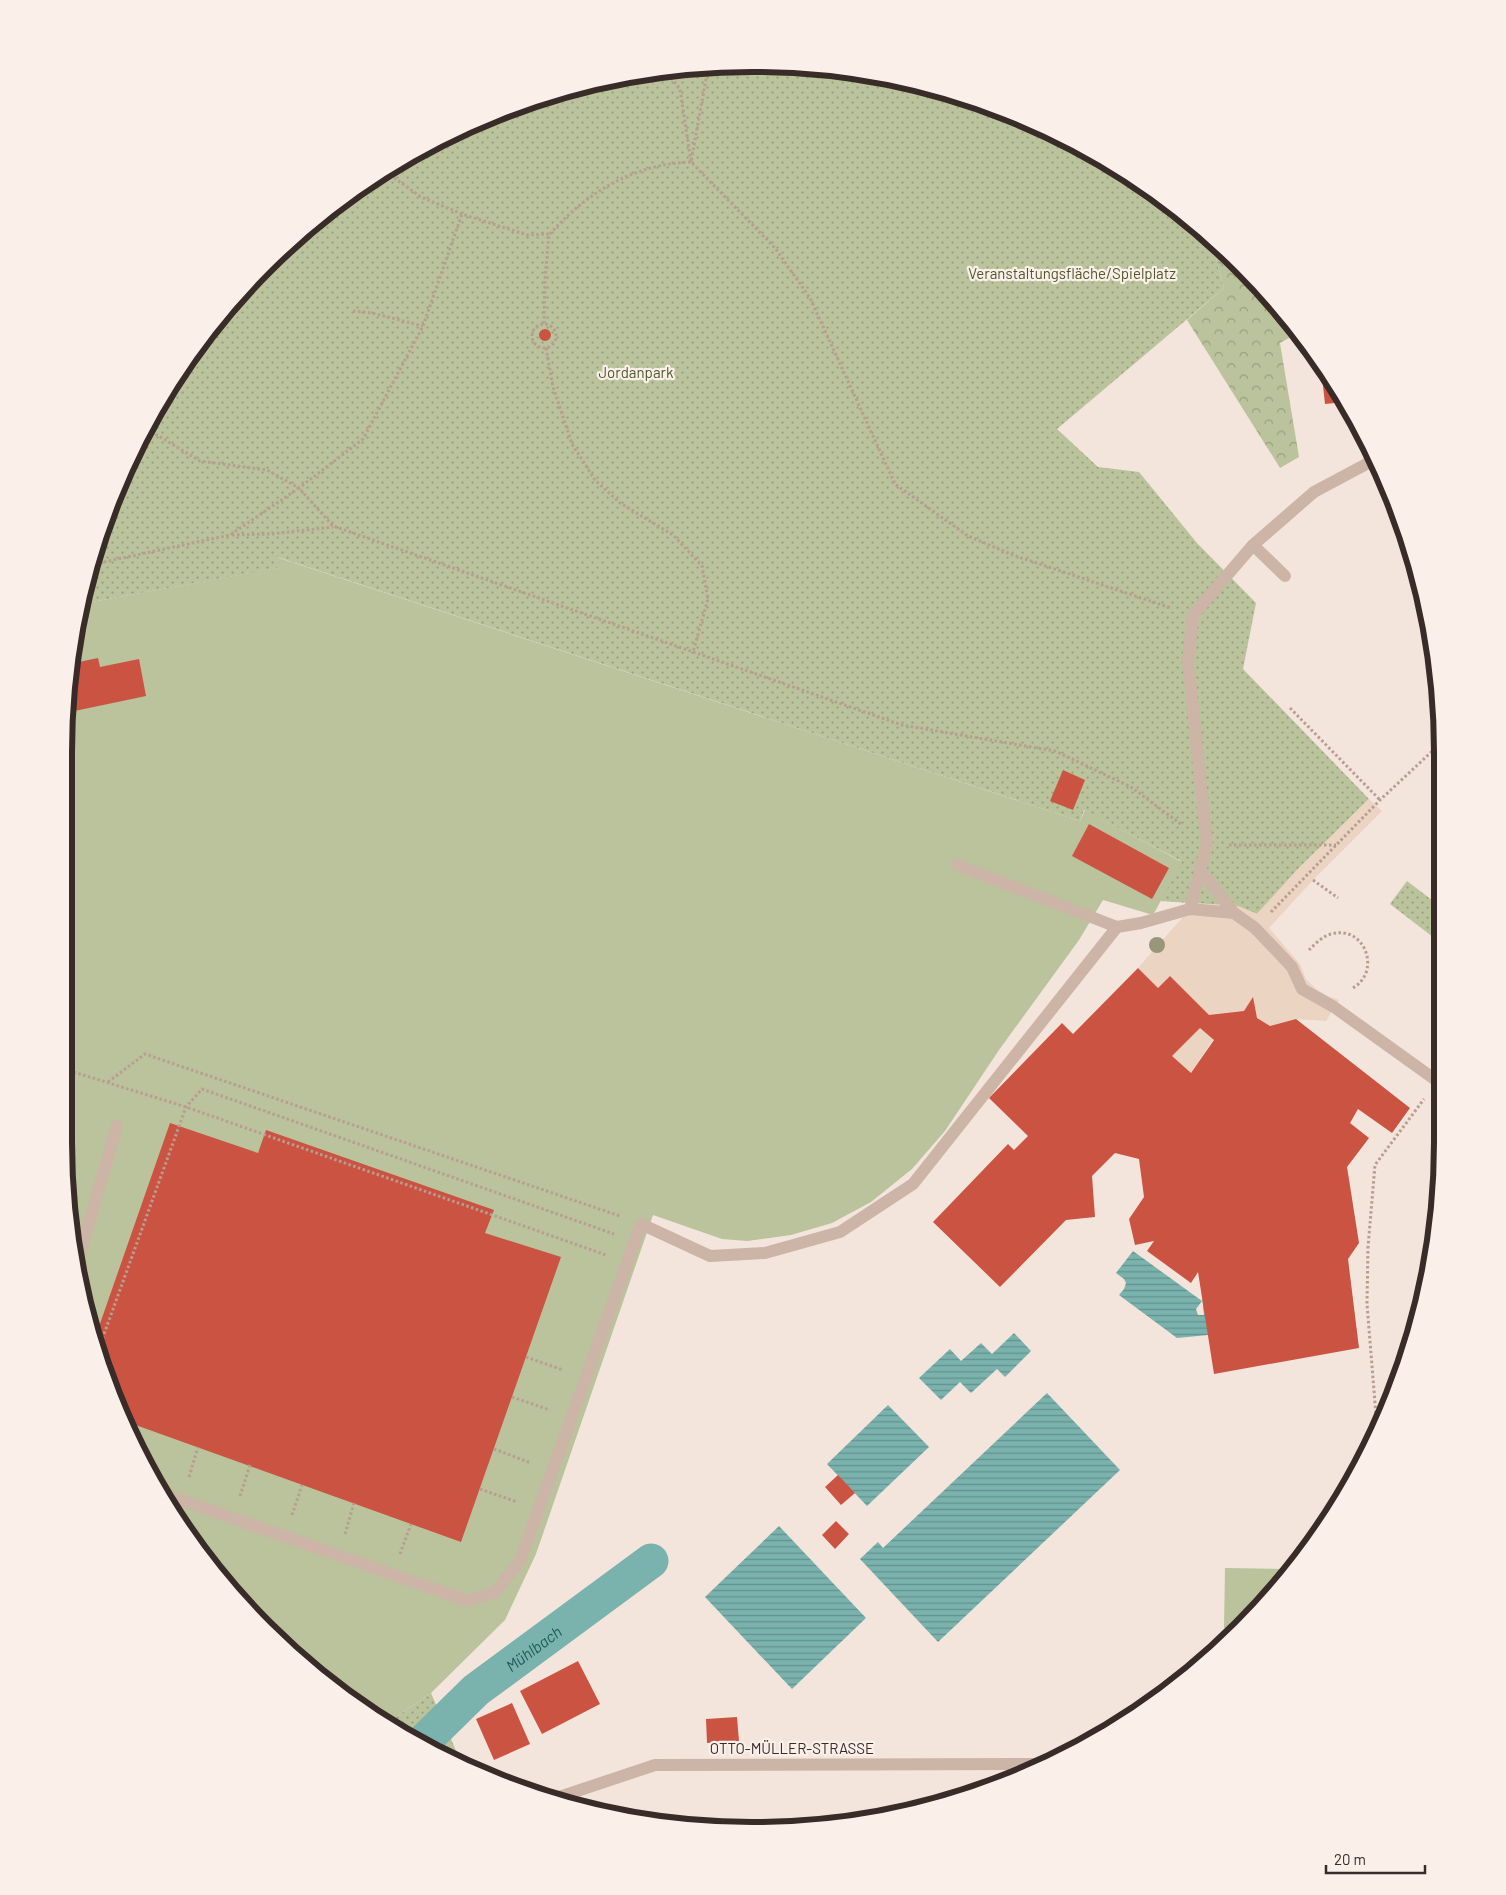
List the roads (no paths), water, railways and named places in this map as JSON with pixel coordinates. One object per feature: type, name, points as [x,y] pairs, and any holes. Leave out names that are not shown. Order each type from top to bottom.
[{"type":"street","points":[[1190,909],[1207,844],[1188,661],[1193,615],[1253,545],[1314,492],[1368,463]]},
{"type":"street","points":[[1253,545],[1285,576]]},
{"type":"street","points":[[957,865],[1117,927],[1190,909],[1234,913]]},
{"type":"street","points":[[1200,870],[1234,913],[1256,928],[1292,967],[1302,989],[1334,1007],[1434,1078]]},
{"type":"street","points":[[173,1497],[468,1601],[495,1592],[520,1561],[641,1224],[710,1256],[765,1253],[840,1232],[913,1184],[1117,927]]},
{"type":"street","points":[[81,1249],[117,1126]]},
{"type":"street","name":"OTTO-MÜLLER-STRASSE","points":[[564,1795],[655,1765],[1028,1764]]},
{"type":"water","points":[[1133,1251],[1202,1301],[1196,1309],[1198,1315],[1204,1315],[1202,1296],[1250,1283],[1321,1307],[1208,1335],[1177,1338],[1119,1295],[1126,1283],[1116,1273]]},
{"type":"water","points":[[1014,1333],[1031,1351],[1005,1377],[997,1369],[971,1393],[960,1382],[941,1400],[919,1378],[950,1349],[961,1361],[981,1343],[992,1354]]},
{"type":"water","points":[[1047,1393],[1120,1470],[938,1642],[860,1559],[878,1542],[883,1548]]},
{"type":"water","points":[[888,1405],[929,1447],[867,1506],[827,1464]]},
{"type":"water","points":[[779,1526],[866,1618],[792,1689],[705,1597]]},
{"type":"waterway","name":"Mühlbach","points":[[427,1738],[476,1690],[651,1561]]},
{"type":"park label","name":"Veranstaltungsfläche/Spielplatz","points":[[1072,273]]},
{"type":"park label","name":"Jordanpark","points":[[636,372]]}]
